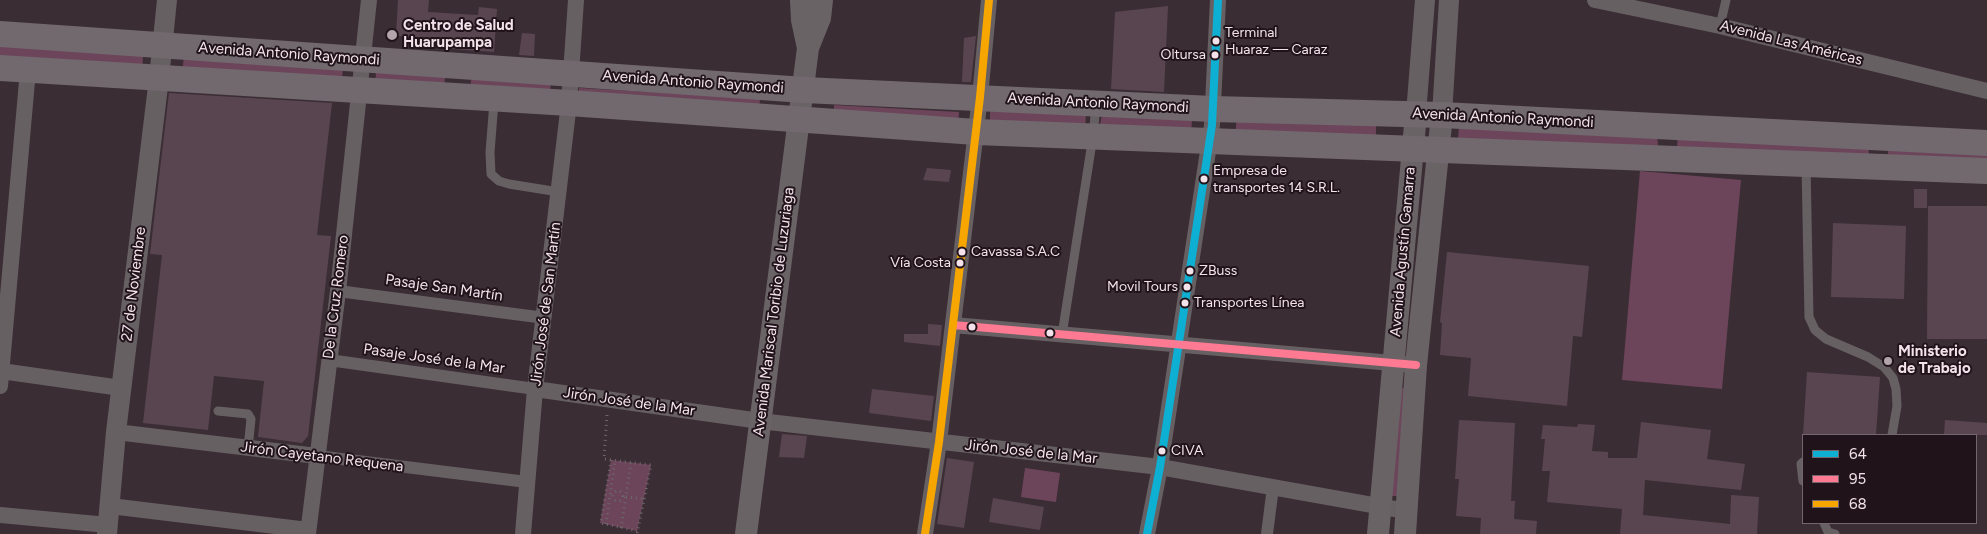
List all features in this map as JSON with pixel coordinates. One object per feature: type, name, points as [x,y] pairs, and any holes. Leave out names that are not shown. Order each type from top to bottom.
[{"type":"main road","points":[[801,0],[802,20],[808,48]]},
{"type":"main road","points":[[808,48],[820,18],[822,0]]},
{"type":"main road","name":"Avenida Antonio Raymondi","points":[[0,34],[804,90],[1096,102],[1213,109],[1442,115],[1987,143]]},
{"type":"main road","name":"Avenida Mariscal Toribio de Luzuriaga","points":[[746,534],[808,48]]},
{"type":"main road","name":"Avenida Antonio Raymondi","points":[[0,68],[454,96],[976,132],[1987,171]]},
{"type":"main road","name":"Avenida Agustín Gamarra","points":[[1378,534],[1416,114]]},
{"type":"main road","name":"Avenida Agustín Gamarra","points":[[1404,534],[1416,365],[1442,115]]},
{"type":"main road","points":[[1666,126],[1666,158]]},
{"type":"main road","points":[[1881,167],[1882,138]]},
{"type":"street","name":"27 de Noviembre","points":[[108,522],[116,432],[167,0]]},
{"type":"street","name":"De la Cruz Romero","points":[[308,532],[338,291],[369,0]]},
{"type":"street","name":"Jirón José de San Martín","points":[[523,534],[536,389],[572,74],[576,0]]},
{"type":"street","points":[[925,534],[939,442],[980,97],[989,0]]},
{"type":"street","points":[[1147,534],[1160,467],[1209,142],[1213,109],[1218,0]]},
{"type":"street","name":"Avenida Agustín Gamarra","points":[[1416,114],[1425,0]]},
{"type":"street","name":"Avenida Agustín Gamarra","points":[[1442,115],[1450,0]]},
{"type":"street","name":"Avenida Las Américas","points":[[1605,1],[1720,26],[1987,91]]},
{"type":"street","points":[[454,96],[456,66]]},
{"type":"street","points":[[28,70],[1,378],[121,388]]},
{"type":"street","name":"Pasaje San Martín","points":[[338,291],[545,318]]},
{"type":"street","points":[[953,325],[1416,365]]},
{"type":"street","name":"Pasaje José de la Mar","points":[[329,360],[536,389]]},
{"type":"street","name":"Jirón José de la Mar","points":[[536,389],[760,420],[1160,467],[1380,508],[1406,511]]},
{"type":"street","name":"Jirón Cayetano Requena","points":[[116,432],[527,482]]},
{"type":"street","points":[[1267,534],[1273,487]]},
{"type":"street","points":[[0,515],[308,532]]},
{"type":"lane","points":[[1720,26],[1726,0]]},
{"type":"lane","points":[[494,99],[490,152],[491,174],[499,181],[509,184],[559,192]]},
{"type":"lane","points":[[1062,335],[1093,136],[1096,102]]},
{"type":"lane","points":[[1806,164],[1809,318],[1815,330],[1826,339],[1868,357],[1884,367],[1893,378],[1897,406],[1892,434]]},
{"type":"lane","points":[[218,411],[248,414],[251,419],[248,448]]},
{"type":"lane","points":[[1824,524],[1828,532],[1835,534]]},
{"type":"path","points":[[609,398],[604,459],[613,460],[631,462],[650,465],[637,533],[601,523],[613,460]]},
{"type":"path","points":[[621,528],[631,462]]},
{"type":"path","points":[[626,497],[644,499]]},
{"type":"shaded area","points":[[0,44],[143,56],[142,74],[0,62]]},
{"type":"shaded area","points":[[184,56],[343,69],[341,87],[182,75]]},
{"type":"shaded area","points":[[376,72],[445,77],[444,92],[375,87]]},
{"type":"shaded area","points":[[472,76],[551,83],[549,97],[469,91]]},
{"type":"shaded area","points":[[579,88],[760,98],[759,114],[578,98]]},
{"type":"shaded area","points":[[834,105],[959,112],[958,129],[834,120]]},
{"type":"shaded area","points":[[990,108],[1086,111],[1085,134],[990,130]]},
{"type":"shaded area","points":[[1102,114],[1192,119],[1191,138],[1099,131]]},
{"type":"shaded area","points":[[1237,116],[1376,122],[1376,142],[1235,137]]},
{"type":"shaded area","points":[[1459,125],[1657,134],[1658,146],[1458,139]]},
{"type":"shaded area","points":[[1678,135],[1868,144],[1869,155],[1677,147]]},
{"type":"shaded area","points":[[1888,146],[1987,149],[1987,159],[1888,156]]},
{"type":"shaded area","points":[[1640,171],[1741,180],[1722,389],[1622,380]]},
{"type":"shaded area","points":[[1395,387],[1407,389],[1400,496],[1386,496]]},
{"type":"shaded area","points":[[611,460],[651,465],[637,531],[600,523]]},
{"type":"shaded area","points":[[1025,468],[1060,473],[1056,502],[1021,497]]},
{"type":"building","points":[[398,0],[429,0],[428,12],[478,15],[479,7],[497,9],[494,52],[438,48],[439,38],[396,36]]},
{"type":"building","name":"Oltursa","points":[[1168,6],[1164,92],[1111,89],[1115,12]]},
{"type":"building","points":[[522,33],[535,34],[534,56],[519,55]]},
{"type":"building","points":[[976,36],[971,82],[962,82],[964,38]]},
{"type":"building","points":[[169,93],[332,103],[317,235],[331,236],[308,436],[302,443],[258,437],[264,381],[214,376],[208,430],[143,423],[162,255],[150,254]]},
{"type":"building","points":[[927,168],[951,170],[949,182],[923,180]]},
{"type":"building","points":[[1914,189],[1927,189],[1927,208],[1914,208]]},
{"type":"building","points":[[1928,206],[1987,206],[1987,339],[1927,339]]},
{"type":"building","points":[[1833,223],[1906,226],[1904,299],[1831,297]]},
{"type":"building","points":[[1447,252],[1589,266],[1582,337],[1573,336],[1567,406],[1468,396],[1471,358],[1440,355],[1442,323],[1440,322]]},
{"type":"building","points":[[928,324],[942,325],[940,346],[904,342],[904,334],[928,334]]},
{"type":"building","points":[[1807,372],[1880,377],[1876,434],[1803,434]]},
{"type":"building","points":[[872,389],[934,396],[931,421],[869,413]]},
{"type":"building","points":[[1459,420],[1515,423],[1511,501],[1515,501],[1514,519],[1537,521],[1536,534],[1480,534],[1481,518],[1456,516],[1459,479],[1455,479]]},
{"type":"building","points":[[1945,420],[1987,423],[1987,435],[1944,434]]},
{"type":"building","points":[[1641,422],[1711,430],[1707,459],[1745,464],[1741,490],[1645,480],[1643,515],[1730,524],[1731,495],[1759,497],[1757,534],[1620,534],[1622,509],[1547,502],[1550,471],[1542,471],[1545,439],[1541,439],[1543,425],[1577,427],[1578,424],[1595,425],[1592,451],[1608,452],[1608,458],[1637,458]]},
{"type":"building","points":[[782,434],[807,436],[804,458],[779,457]]},
{"type":"building","points":[[947,458],[974,462],[964,528],[937,524]]},
{"type":"building","points":[[993,498],[1044,507],[1040,530],[989,522]]},
{"type":"transit line","name":"68","points":[[925,534],[939,442],[980,97],[989,0]]},
{"type":"transit line","name":"64","points":[[1147,534],[1160,467],[1212,125],[1218,0]]},
{"type":"transit line","name":"95","points":[[953,325],[1416,365]]},
{"type":"place","name":"Centro de Salud Huarupampa","points":[[392,35]]},
{"type":"place","name":"Terminal Huaraz — Caraz","points":[[1216,41]]},
{"type":"place","name":"Oltursa","points":[[1215,55]]},
{"type":"place","name":"Empresa de transportes 14 S.R.L.","points":[[1204,179]]},
{"type":"place","name":"Cavassa S.A.C","points":[[962,252]]},
{"type":"place","name":"Vía Costa","points":[[960,263]]},
{"type":"place","name":"ZBuss","points":[[1190,271]]},
{"type":"place","name":"Movil Tours","points":[[1187,287]]},
{"type":"place","name":"Transportes Línea","points":[[1185,303]]},
{"type":"place","name":"Ministerio de Trabajo","points":[[1888,361]]},
{"type":"place","name":"CIVA","points":[[1162,451]]}]
